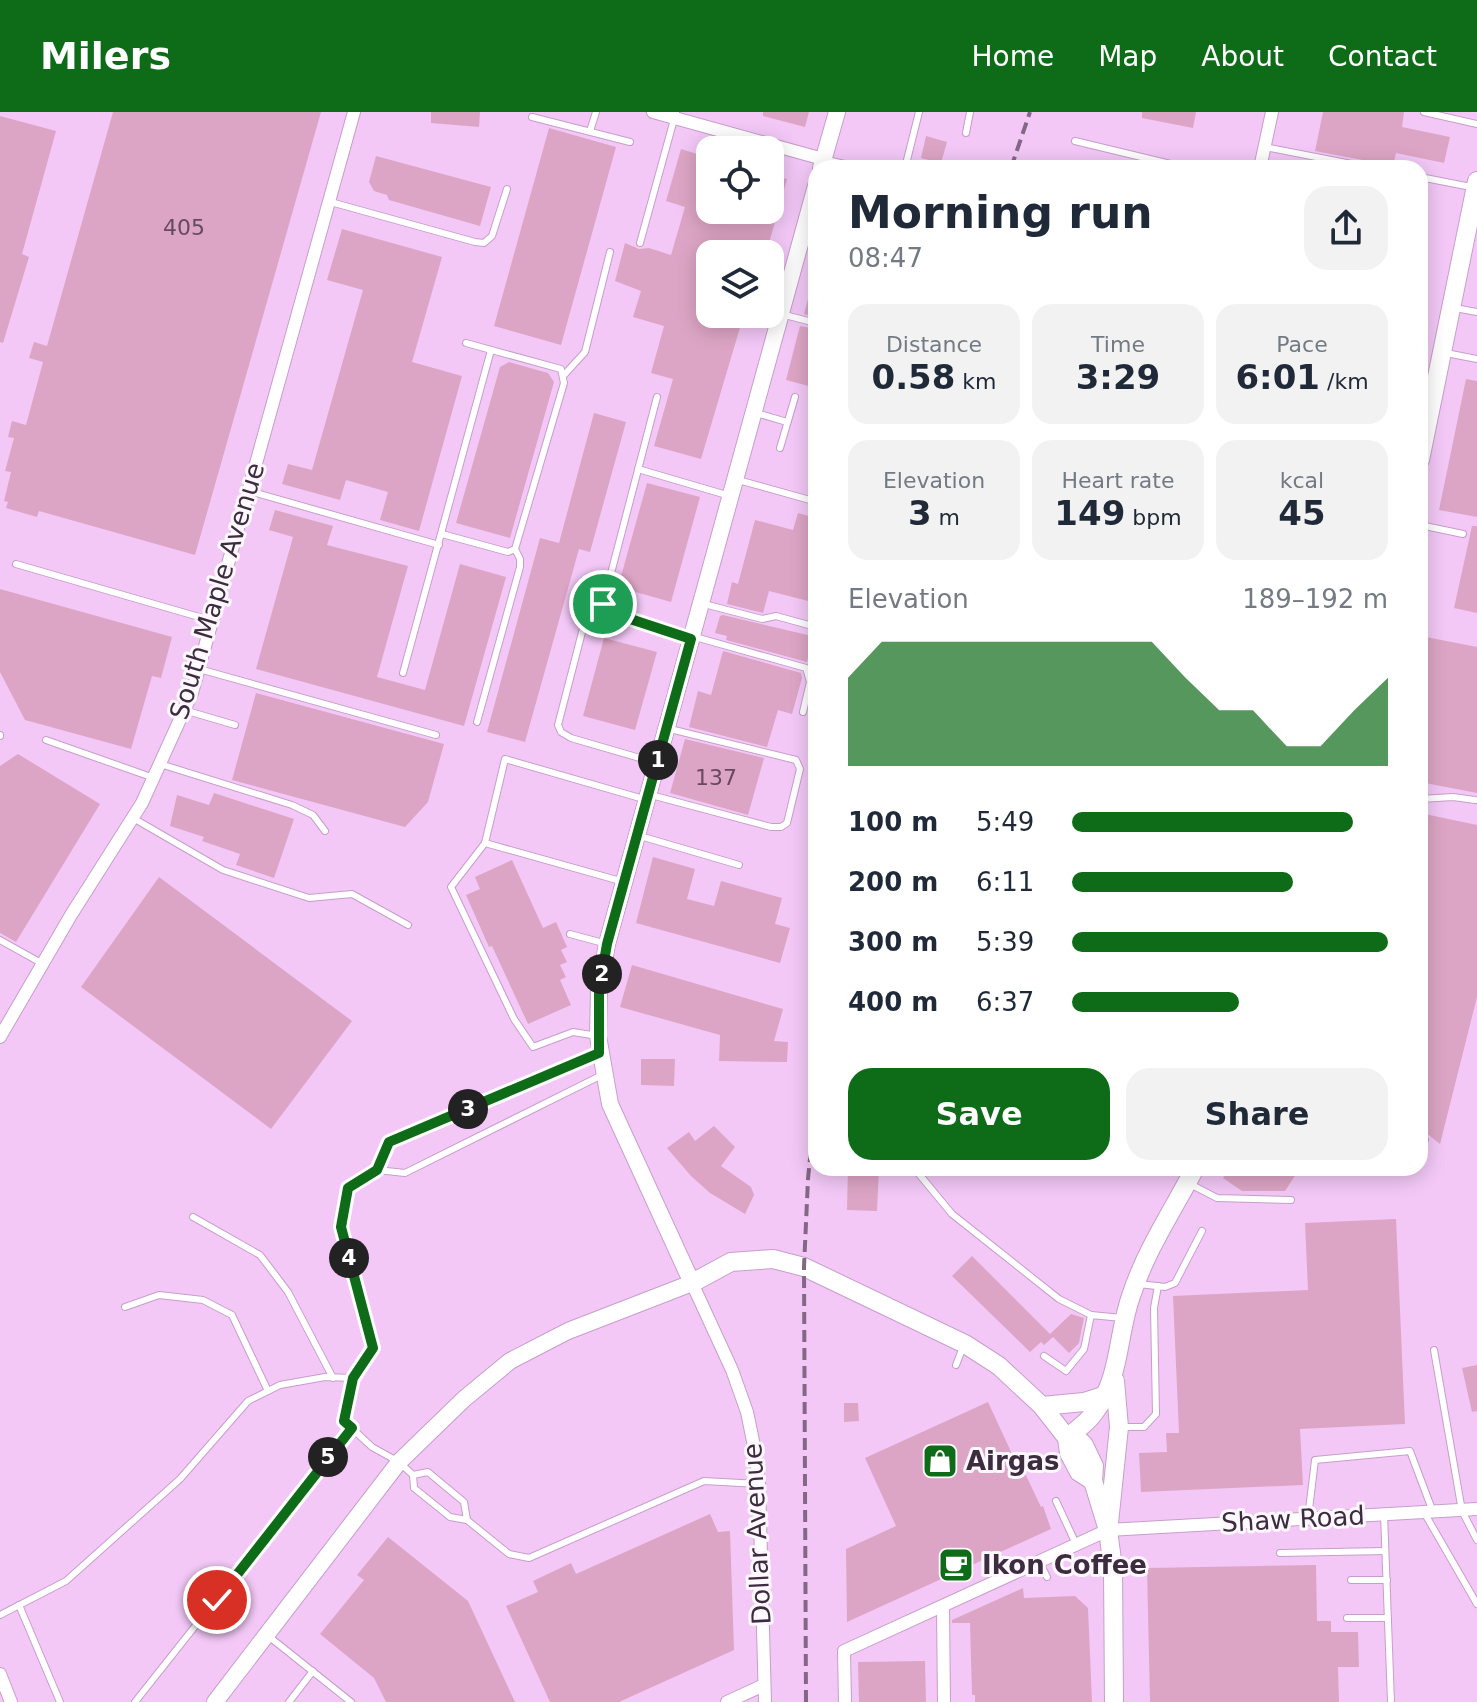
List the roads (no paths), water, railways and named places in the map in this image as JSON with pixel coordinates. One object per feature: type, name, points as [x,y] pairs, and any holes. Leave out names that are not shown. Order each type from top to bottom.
[{"type":"main road","points":[[1428,387],[1442,352],[1477,186]]},
{"type":"main road","points":[[1067,1438],[1093,1416],[1106,1395],[1114,1375],[1136,1284],[1150,1249],[1189,1176]]},
{"type":"main road","points":[[692,1283],[731,1262],[773,1259],[804,1267],[965,1344],[999,1366],[1042,1406],[1067,1438],[1069,1453],[1079,1472],[1093,1481],[1108,1530],[1113,1568],[1114,1702]]},
{"type":"main road","points":[[1108,1530],[1119,1427],[1114,1375]]},
{"type":"main road","points":[[1042,1406],[1084,1402],[1106,1395]]},
{"type":"street","name":"South Maple Avenue","points":[[0,1037],[133,818],[184,710],[213,621],[354,112]]},
{"type":"street","points":[[653,112],[676,115],[810,160]]},
{"type":"street","points":[[823,160],[837,112]]},
{"type":"street","points":[[1262,160],[1272,112]]},
{"type":"street","points":[[784,303],[808,215]]},
{"type":"street","points":[[215,1702],[399,1462],[464,1399],[510,1361],[568,1331],[692,1283],[610,1104],[599,1044],[599,990],[607,944],[777,328]]},
{"type":"street","name":"Dollar Avenue","points":[[692,1283],[732,1370],[747,1412],[759,1484],[765,1702]]},
{"type":"street","name":"Shaw Road","points":[[1108,1530],[1477,1509]]},
{"type":"street","points":[[845,1702],[844,1651],[1108,1530]]},
{"type":"street","points":[[943,1607],[944,1702]]},
{"type":"street","points":[[0,1674],[11,1702]]},
{"type":"street","points":[[727,1702],[764,1685]]},
{"type":"lane","points":[[590,131],[596,112]]},
{"type":"lane","points":[[907,160],[919,112]]},
{"type":"lane","points":[[966,133],[970,112]]},
{"type":"lane","points":[[1424,112],[1477,124]]},
{"type":"lane","points":[[640,243],[676,115]]},
{"type":"lane","points":[[532,117],[630,142]]},
{"type":"lane","points":[[1075,141],[1154,160]]},
{"type":"lane","points":[[1265,147],[1331,160]]},
{"type":"lane","points":[[1428,178],[1477,186]]},
{"type":"lane","points":[[327,201],[484,243],[492,236],[507,189]]},
{"type":"lane","points":[[564,375],[585,352],[610,252]]},
{"type":"lane","points":[[1451,307],[1477,312]]},
{"type":"lane","points":[[784,315],[808,321]]},
{"type":"lane","points":[[466,343],[561,369],[564,375],[515,549],[520,567],[477,722]]},
{"type":"lane","points":[[403,673],[491,350]]},
{"type":"lane","points":[[1442,352],[1477,359]]},
{"type":"lane","points":[[603,604],[657,397]]},
{"type":"lane","points":[[780,448],[795,397]]},
{"type":"lane","points":[[753,413],[787,422]]},
{"type":"lane","points":[[638,469],[730,496]]},
{"type":"lane","points":[[735,479],[808,499]]},
{"type":"lane","points":[[249,491],[439,545]]},
{"type":"lane","points":[[1428,527],[1463,534]]},
{"type":"lane","points":[[442,534],[508,552],[515,549]]},
{"type":"lane","points":[[16,564],[213,621]]},
{"type":"lane","points":[[701,603],[762,619],[776,616],[808,625]]},
{"type":"lane","points":[[603,604],[609,612],[806,668],[808,675]]},
{"type":"lane","points":[[603,604],[588,609],[558,725],[561,732],[571,738],[657,763]]},
{"type":"lane","points":[[199,669],[436,735]]},
{"type":"lane","points":[[803,712],[808,691]]},
{"type":"lane","points":[[184,710],[235,725]]},
{"type":"lane","points":[[599,1044],[573,1032],[533,1047],[514,1019],[451,887],[485,843],[505,759],[771,827],[781,827],[787,823],[800,769],[796,760],[666,728]]},
{"type":"lane","points":[[46,740],[154,778]]},
{"type":"lane","points":[[160,764],[292,805],[313,815],[325,831]]},
{"type":"lane","points":[[1428,799],[1475,800]]},
{"type":"lane","points":[[133,818],[223,870],[309,898],[352,894],[408,925]]},
{"type":"lane","points":[[637,835],[739,865]]},
{"type":"lane","points":[[485,843],[624,882]]},
{"type":"lane","points":[[570,934],[607,944]]},
{"type":"lane","points":[[0,940],[43,964]]},
{"type":"lane","points":[[599,1044],[389,1142],[377,1170],[348,1188],[341,1227],[373,1348],[353,1378],[344,1421],[372,1447],[399,1462],[413,1475],[414,1488],[450,1517],[467,1520],[509,1554],[529,1558],[704,1481],[759,1484]]},
{"type":"lane","points":[[377,1170],[405,1173],[604,1074]]},
{"type":"lane","points":[[921,1176],[952,1214],[1059,1299],[1091,1315],[1126,1318]]},
{"type":"lane","points":[[1195,1176],[1217,1198],[1291,1200]]},
{"type":"lane","points":[[193,1217],[260,1255],[288,1292],[333,1378]]},
{"type":"lane","points":[[1136,1284],[1165,1287],[1175,1283],[1202,1231]]},
{"type":"lane","points":[[1119,1427],[1144,1427],[1156,1414],[1154,1308],[1158,1286]]},
{"type":"lane","points":[[125,1307],[159,1295],[203,1300],[232,1315],[268,1391]]},
{"type":"lane","points":[[1044,1356],[1066,1371],[1084,1349],[1091,1315]]},
{"type":"lane","points":[[956,1365],[965,1344]]},
{"type":"lane","points":[[1434,1350],[1462,1511],[1477,1540]]},
{"type":"lane","points":[[0,1615],[66,1581],[180,1479],[248,1401],[280,1385],[353,1378]]},
{"type":"lane","points":[[135,1702],[352,1428]]},
{"type":"lane","points":[[1308,1519],[1315,1460],[1410,1451],[1429,1512],[1477,1604]]},
{"type":"lane","points":[[413,1475],[428,1472],[464,1502],[467,1520]]},
{"type":"lane","points":[[1056,1501],[1076,1544]]},
{"type":"lane","points":[[1384,1514],[1391,1702]]},
{"type":"lane","points":[[1280,1553],[1385,1551]]},
{"type":"lane","points":[[1039,1561],[1047,1577]]},
{"type":"lane","points":[[1351,1580],[1387,1580]]},
{"type":"lane","points":[[19,1605],[60,1702]]},
{"type":"lane","points":[[1347,1618],[1388,1618]]},
{"type":"lane","points":[[267,1635],[351,1702]]},
{"type":"lane","points":[[289,1702],[313,1671]]},
{"type":"railway","points":[[1014,160],[1030,112]]},
{"type":"railway","points":[[806,1702],[804,1267],[808,1176]]},
{"type":"place","name":"Airgas","points":[[940,1461]]},
{"type":"place","name":"Ikon Coffee","points":[[956,1565]]}]
